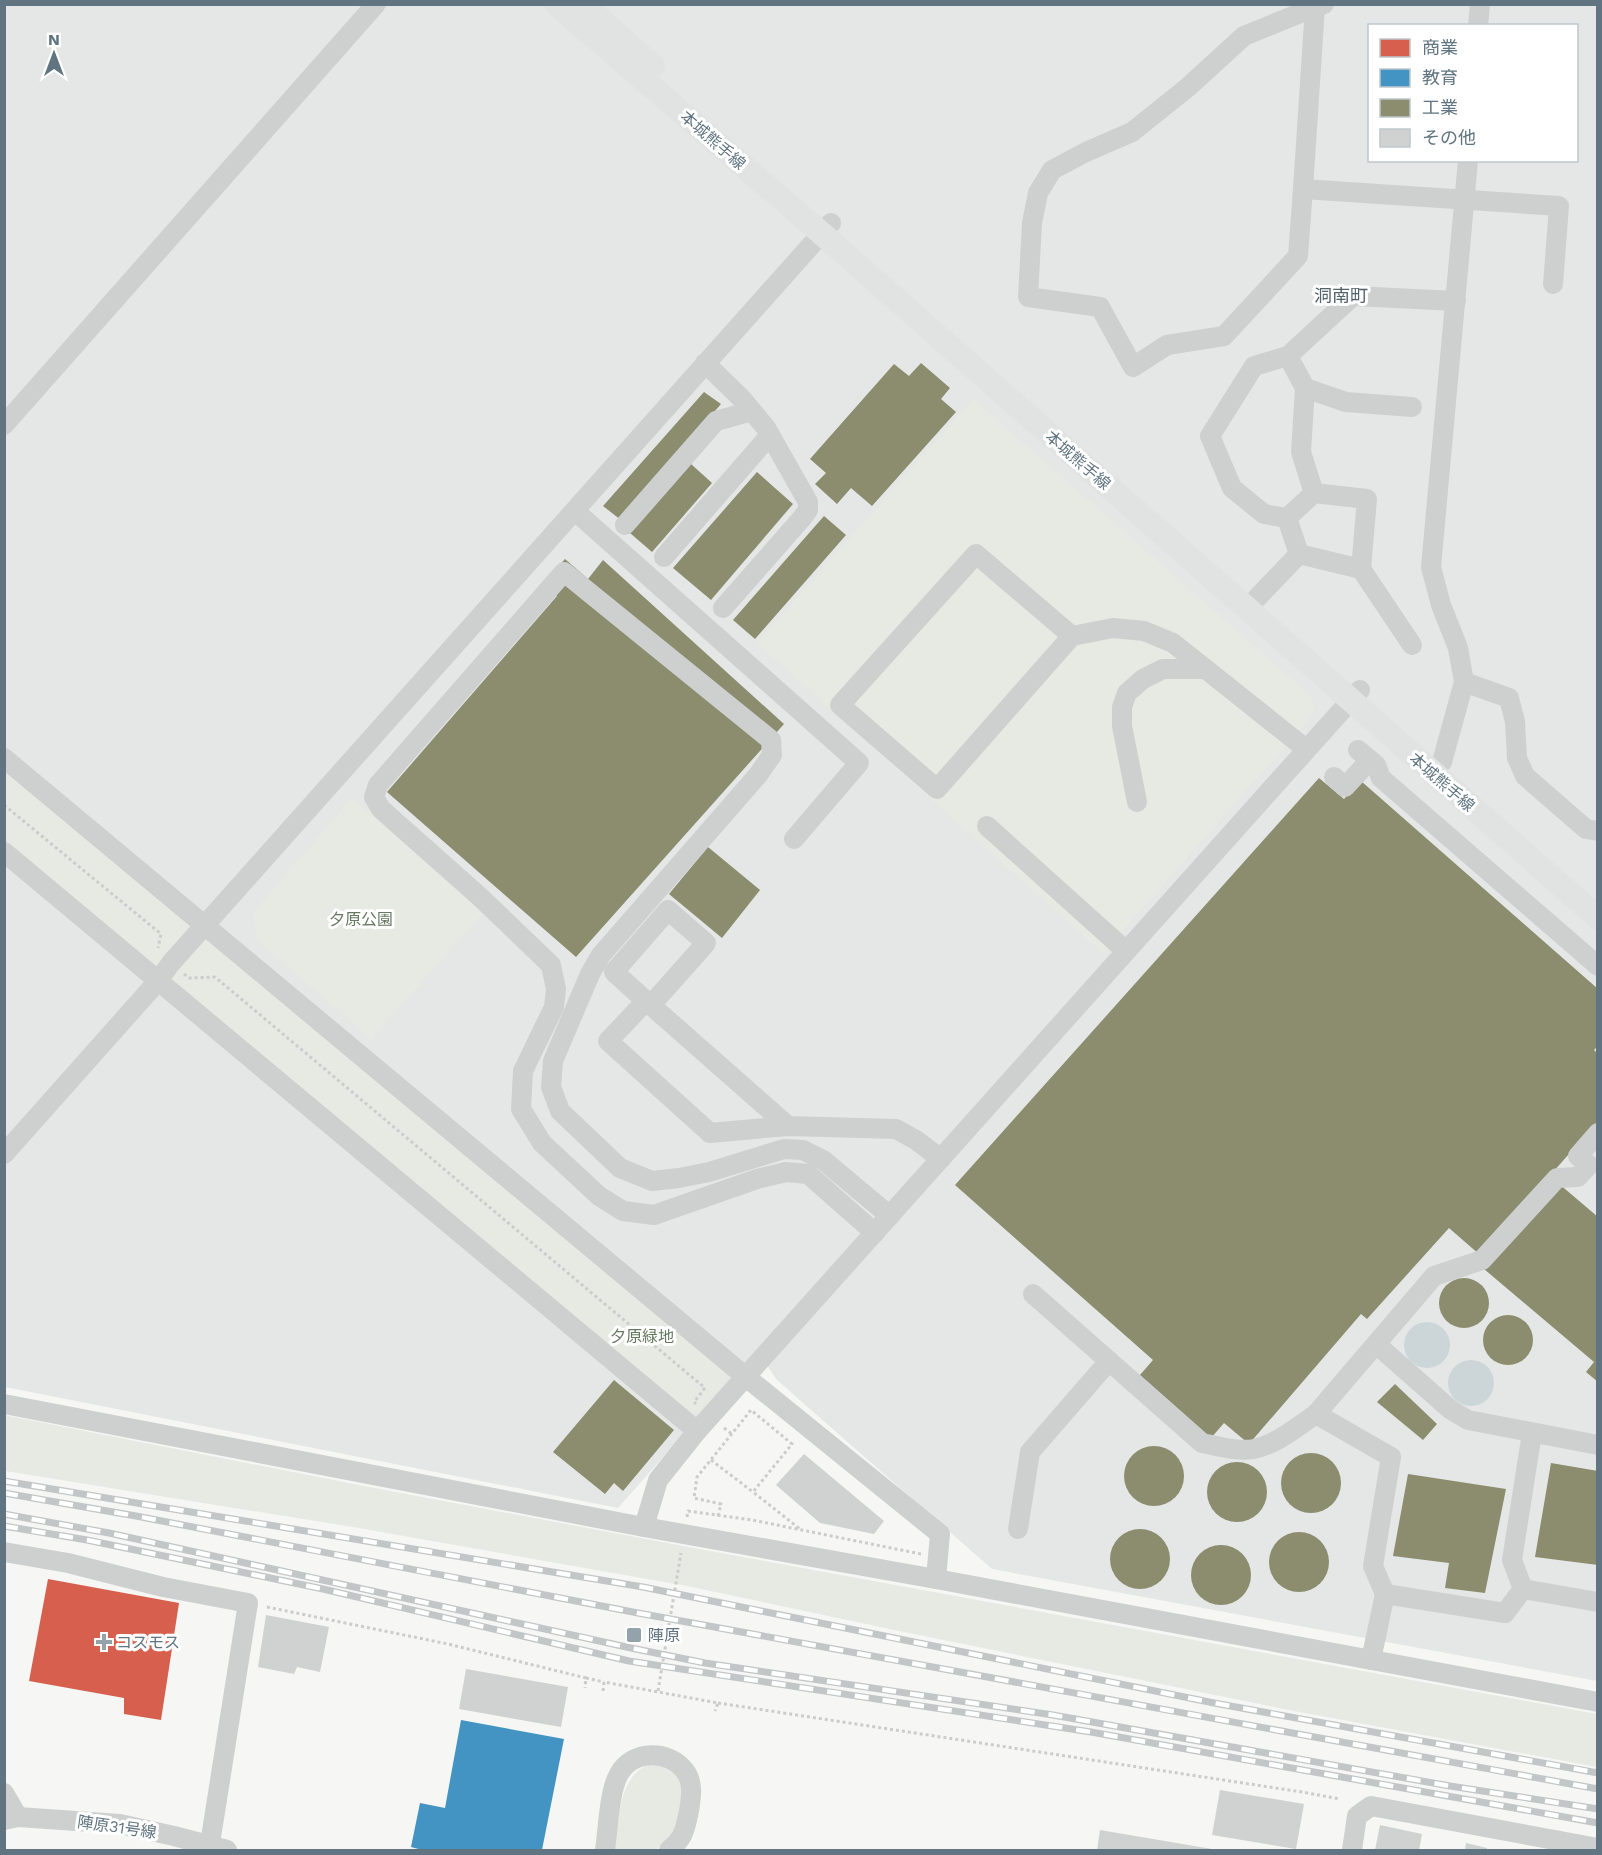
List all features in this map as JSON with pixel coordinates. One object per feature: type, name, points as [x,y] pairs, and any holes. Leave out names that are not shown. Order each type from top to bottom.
[{"type":"main road","name":"本城熊手線","points":[[556,4],[826,228],[1257,598],[1355,695],[1442,762],[1598,898]]},
{"type":"main road","name":"本城熊手線","points":[[583,4],[826,228],[1355,695],[1598,918]]},
{"type":"street","points":[[4,425],[376,4]]},
{"type":"street","points":[[1478,24],[1480,4]]},
{"type":"street","points":[[1320,6],[1303,189],[1298,256],[1224,336],[1167,345],[1133,368],[1100,307],[1028,297],[1032,224],[1038,193],[1052,170],[1132,132],[1187,88],[1244,36],[1320,6]]},
{"type":"street","points":[[1442,762],[1464,682],[1458,648],[1441,605],[1431,567],[1468,162]]},
{"type":"street","points":[[1303,189],[1559,206],[1552,284]]},
{"type":"street","points":[[4,1154],[158,981],[171,963],[826,228]]},
{"type":"street","points":[[1287,518],[1264,514],[1232,488],[1210,436],[1254,366],[1288,356],[1353,296],[1455,301]]},
{"type":"street","points":[[1288,356],[1305,388],[1301,452],[1314,493]]},
{"type":"street","points":[[705,363],[742,399],[770,435],[808,502],[808,510],[723,608]]},
{"type":"street","points":[[1305,388],[1346,402],[1412,407]]},
{"type":"street","points":[[625,525],[716,421],[752,411]]},
{"type":"street","points":[[663,557],[770,435]]},
{"type":"street","points":[[1287,518],[1314,493],[1367,499],[1361,569],[1412,645]]},
{"type":"street","points":[[575,511],[859,763],[794,839]]},
{"type":"street","points":[[1287,518],[1299,554]]},
{"type":"street","points":[[1072,636],[976,554],[840,705],[938,789],[1072,636],[1113,628],[1144,631],[1173,643],[1306,749]]},
{"type":"street","points":[[1257,598],[1299,554]]},
{"type":"street","points":[[1299,554],[1361,569]]},
{"type":"street","points":[[874,1233],[808,1174],[786,1172],[757,1179],[654,1215],[623,1211],[599,1196],[542,1143],[521,1109],[523,1071],[554,1007],[556,988],[551,965],[479,896],[381,808],[374,797],[378,784],[564,572],[771,740],[772,755],[758,775],[601,955],[590,974],[553,1061],[551,1087],[560,1111],[620,1168],[652,1181],[709,1172],[784,1149],[803,1149],[823,1160],[890,1216]]},
{"type":"street","points":[[1137,802],[1122,726],[1122,707],[1127,693],[1143,679],[1163,669],[1205,669]]},
{"type":"street","points":[[1464,682],[1509,698],[1515,722],[1517,758],[1525,776],[1586,828],[1598,831]]},
{"type":"street","points":[[644,1527],[658,1480],[704,1424],[1355,695]]},
{"type":"street","points":[[1334,777],[1345,787],[1364,755],[1376,765],[1381,778],[1598,966]]},
{"type":"street","points":[[4,758],[746,1377],[940,1534],[936,1579]]},
{"type":"street","points":[[987,826],[1126,951]]},
{"type":"street","points":[[4,852],[158,981],[704,1424]]},
{"type":"street","points":[[788,1125],[649,1003],[614,972],[668,910],[706,943],[649,1003],[608,1041],[710,1133],[788,1125],[896,1129],[916,1140],[940,1159]]},
{"type":"street","points":[[1033,1294],[1202,1443],[1252,1449],[1274,1442],[1316,1414],[1434,1276],[1482,1260],[1557,1178],[1578,1177],[1593,1169],[1578,1156],[1598,1134]]},
{"type":"street","points":[[1376,1344],[1451,1410],[1468,1420],[1598,1445]]},
{"type":"street","points":[[1018,1529],[1030,1452],[1109,1361]]},
{"type":"street","points":[[4,1404],[644,1527],[1598,1702]]},
{"type":"street","points":[[1316,1414],[1391,1457],[1373,1566],[1385,1594],[1371,1660]]},
{"type":"street","points":[[1523,1589],[1512,1560],[1532,1433]]},
{"type":"street","points":[[4,1551],[68,1563],[163,1587],[248,1603],[215,1849]]},
{"type":"street","points":[[1385,1594],[1504,1613],[1523,1589]]},
{"type":"street","points":[[1523,1589],[1598,1602]]},
{"type":"street","points":[[605,1851],[614,1785],[619,1774],[633,1759],[644,1755],[656,1755],[677,1764],[685,1772],[690,1783],[691,1795],[685,1830],[682,1837],[669,1851]]},
{"type":"street","points":[[4,1793],[11,1818]]},
{"type":"street","points":[[1352,1851],[1358,1816],[1371,1806],[1555,1846],[1598,1848]]},
{"type":"street","name":"陣原31号線","points":[[11,1818],[120,1824],[215,1849]]},
{"type":"path","points":[[4,805],[161,934],[157,953],[189,978],[215,978],[705,1388],[694,1402],[704,1424],[732,1434]]},
{"type":"path","points":[[718,1516],[721,1504],[694,1498],[697,1477],[751,1410],[792,1444],[753,1492]]},
{"type":"path","points":[[711,1460],[801,1530]]},
{"type":"path","points":[[687,1522],[688,1511],[752,1520],[938,1557]]},
{"type":"path","points":[[658,1690],[683,1545]]},
{"type":"path","points":[[248,1603],[448,1644],[604,1682],[658,1690],[718,1703],[1341,1799]]},
{"type":"path","points":[[585,1688],[586,1678]]},
{"type":"path","points":[[603,1691],[604,1682]]},
{"type":"path","points":[[715,1711],[718,1703]]},
{"type":"shaded area","points":[[4,5],[1597,5],[1597,1681],[992,1569],[777,1380],[757,1351],[618,1508],[5,1387]]},
{"type":"shaded area","points":[[1427,1322],[1443,1329],[1450,1345],[1443,1361],[1427,1368],[1411,1361],[1404,1345],[1411,1329]]},
{"type":"shaded area","points":[[1471,1360],[1487,1367],[1494,1383],[1487,1399],[1471,1406],[1455,1399],[1448,1383],[1455,1367]]},
{"type":"green space","points":[[973,399],[1311,696],[1315,712],[1103,953],[757,643]]},
{"type":"green space","name":"夕原緑地","points":[[4,768],[723,1367],[727,1375],[726,1381],[699,1413],[691,1413],[5,839]]},
{"type":"green space","name":"夕原公園","points":[[352,798],[483,913],[371,1039],[257,940],[253,913]]},
{"type":"green space","points":[[4,1415],[694,1548],[1597,1714],[1597,1767],[1294,1711],[687,1586],[353,1527],[5,1471]]},
{"type":"green space","points":[[648,1765],[661,1765],[670,1769],[685,1784],[676,1835],[655,1850],[614,1850],[625,1790],[638,1771]]},
{"type":"building: 商業","name":"コスモス","points":[[48,1579],[179,1603],[161,1720],[124,1714],[124,1698],[29,1681]]},
{"type":"building: 教育","points":[[461,1720],[564,1739],[542,1850],[422,1850],[411,1847],[420,1803],[445,1808]]},
{"type":"building: 工業","points":[[921,363],[950,388],[941,399],[956,412],[872,506],[851,488],[837,504],[815,484],[826,473],[810,459],[894,364],[909,376]]},
{"type":"building: 工業","points":[[704,392],[721,404],[621,520],[603,506]]},
{"type":"building: 工業","points":[[691,464],[712,483],[652,552],[630,533]]},
{"type":"building: 工業","points":[[757,472],[793,504],[711,600],[673,568]]},
{"type":"building: 工業","points":[[824,516],[846,535],[755,639],[733,620]]},
{"type":"building: 工業","points":[[565,559],[588,579],[603,560],[784,724],[576,957],[387,792],[557,596],[543,583]]},
{"type":"building: 工業","points":[[1319,778],[1344,799],[1361,781],[1598,989],[1598,1046],[1594,1050],[1598,1054],[1598,1121],[1480,1255],[1449,1228],[1367,1319],[1361,1314],[1249,1444],[1224,1423],[1211,1438],[1140,1375],[1153,1360],[955,1185]]},
{"type":"building: 工業","points":[[708,847],[760,890],[722,938],[669,894]]},
{"type":"building: 工業","points":[[1558,1183],[1598,1217],[1598,1382],[1586,1372],[1594,1362],[1484,1269]]},
{"type":"building: 工業","points":[[1464,1278],[1473,1280],[1484,1289],[1489,1303],[1487,1312],[1478,1323],[1464,1328],[1455,1326],[1444,1317],[1439,1303],[1441,1294],[1450,1283]]},
{"type":"building: 工業","points":[[1508,1315],[1522,1319],[1529,1326],[1533,1340],[1529,1354],[1522,1361],[1508,1365],[1494,1361],[1487,1354],[1483,1340],[1487,1326],[1494,1319]]},
{"type":"building: 工業","points":[[614,1380],[674,1430],[623,1491],[614,1483],[605,1494],[553,1452]]},
{"type":"building: 工業","points":[[1395,1384],[1437,1424],[1423,1440],[1377,1402]]},
{"type":"building: 工業","points":[[1148,1446],[1160,1446],[1171,1451],[1179,1459],[1184,1476],[1182,1488],[1171,1501],[1160,1506],[1148,1506],[1137,1501],[1129,1493],[1124,1482],[1124,1470],[1129,1459],[1137,1451]]},
{"type":"building: 工業","points":[[1305,1453],[1317,1453],[1328,1458],[1336,1466],[1341,1483],[1339,1495],[1328,1508],[1317,1513],[1305,1513],[1294,1508],[1286,1500],[1281,1489],[1281,1477],[1286,1466],[1294,1458]]},
{"type":"building: 工業","points":[[1231,1462],[1243,1462],[1254,1467],[1262,1475],[1267,1492],[1265,1504],[1254,1517],[1243,1522],[1231,1522],[1220,1517],[1212,1509],[1207,1498],[1207,1486],[1212,1475],[1220,1467]]},
{"type":"building: 工業","points":[[1551,1463],[1598,1471],[1598,1565],[1535,1557]]},
{"type":"building: 工業","points":[[1408,1474],[1506,1489],[1485,1593],[1445,1588],[1449,1563],[1393,1556]]},
{"type":"building: 工業","points":[[1134,1529],[1146,1529],[1157,1534],[1165,1542],[1170,1559],[1168,1571],[1157,1584],[1146,1589],[1134,1589],[1123,1584],[1115,1576],[1110,1565],[1110,1553],[1115,1542],[1123,1534]]},
{"type":"building: 工業","points":[[1293,1532],[1305,1532],[1316,1537],[1324,1545],[1329,1562],[1327,1574],[1316,1587],[1305,1592],[1293,1592],[1282,1587],[1274,1579],[1269,1568],[1269,1556],[1274,1545],[1282,1537]]},
{"type":"building: 工業","points":[[1215,1545],[1227,1545],[1238,1550],[1246,1558],[1251,1575],[1249,1587],[1238,1600],[1227,1605],[1215,1605],[1204,1600],[1196,1592],[1191,1581],[1191,1569],[1196,1558],[1204,1550]]},
{"type":"building: その他","points":[[804,1454],[884,1521],[874,1534],[820,1523],[776,1485]]},
{"type":"building: その他","points":[[266,1615],[329,1627],[320,1672],[297,1667],[294,1674],[258,1667]]},
{"type":"building: その他","points":[[466,1669],[568,1687],[561,1727],[459,1709]]},
{"type":"building: その他","points":[[1220,1790],[1304,1804],[1296,1849],[1212,1835]]},
{"type":"building: その他","points":[[1380,1825],[1422,1834],[1419,1850],[1375,1850]]},
{"type":"building: その他","points":[[1100,1830],[1212,1849],[1212,1850],[1097,1850]]},
{"type":"building: その他","points":[[1466,1843],[1487,1848],[1487,1850],[1465,1850]]},
{"type":"railway","points":[[4,1481],[643,1587],[1214,1703],[1598,1773]]},
{"type":"railway","points":[[4,1493],[136,1516],[638,1613],[1598,1789]]},
{"type":"railway","points":[[4,1514],[109,1533],[705,1663],[1053,1715],[1450,1786],[1598,1809]]},
{"type":"railway","points":[[4,1526],[87,1540],[323,1589],[629,1661],[1091,1732],[1598,1823]]},
{"type":"place","name":"陣原","points":[[634,1635]]},
{"type":"place","name":"コスモス","points":[[104,1642]]},
{"type":"district","name":"洞南町","points":[[1341,295]]}]
